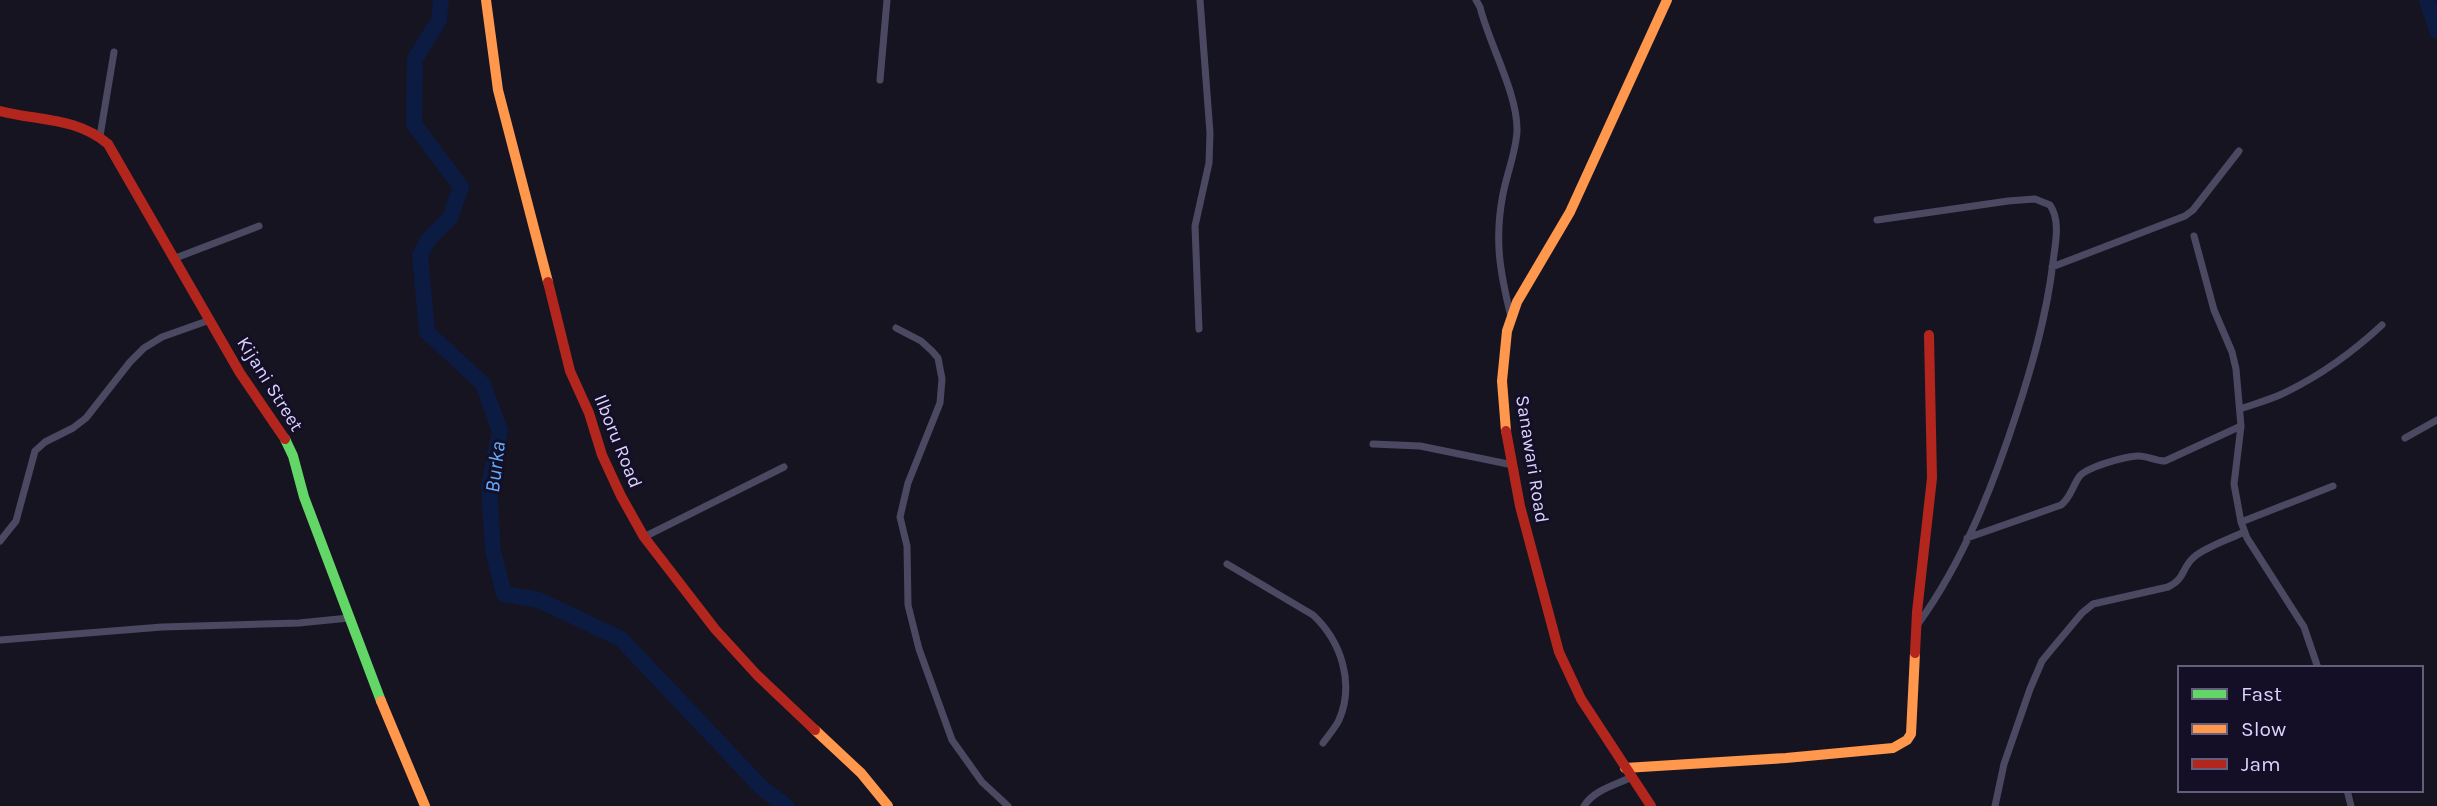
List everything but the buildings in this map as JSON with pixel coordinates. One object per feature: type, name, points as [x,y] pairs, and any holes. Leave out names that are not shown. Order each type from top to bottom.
[{"type":"street","name":"Ilboru Road","points":[[486,0],[498,90],[570,371],[589,413],[612,479],[644,537],[690,598],[748,665],[861,773],[888,806]]},
{"type":"street","points":[[880,80],[887,0]]},
{"type":"street","points":[[1199,329],[1195,226],[1209,163],[1210,133],[1200,0]]},
{"type":"street","points":[[1475,0],[1480,7],[1516,119],[1513,156],[1497,233],[1498,258],[1511,317]]},
{"type":"street","name":"Sanawari Road","points":[[1651,806],[1581,699],[1559,652],[1526,533],[1505,428],[1502,398],[1503,359],[1511,317],[1517,302],[1570,212],[1667,0]]},
{"type":"street","points":[[0,111],[79,125],[100,136],[114,52]]},
{"type":"street","name":"Kijani Street","points":[[100,136],[240,373],[285,439],[349,618],[425,806]]},
{"type":"street","points":[[2052,267],[2185,216],[2193,210],[2239,151]]},
{"type":"street","points":[[1877,220],[2035,199],[2045,201],[2053,210],[2056,219],[2052,267],[2041,333],[2020,404],[1992,483],[1967,538],[1945,584],[1918,624]]},
{"type":"street","points":[[173,259],[259,226]]},
{"type":"street","points":[[2194,236],[2214,310],[2232,352],[2238,379],[2241,426],[2234,484],[2241,522],[2244,532],[2304,627],[2317,666]]},
{"type":"street","points":[[0,541],[16,521],[32,458],[40,447],[86,418],[144,348],[162,337],[210,320]]},
{"type":"street","points":[[2240,409],[2281,394],[2306,380],[2356,348],[2382,325]]},
{"type":"street","points":[[896,328],[932,351],[938,358],[942,379],[940,403],[908,483],[900,517],[907,546],[908,605],[919,649],[952,740],[982,782],[1008,806]]},
{"type":"street","points":[[1625,768],[1786,758],[1893,747],[1901,744],[1910,734],[1917,612],[1932,478],[1929,335]]},
{"type":"street","points":[[2405,438],[2437,420]]},
{"type":"street","points":[[1967,538],[2061,505],[2070,497],[2079,477],[2089,469],[2139,456],[2165,461],[2241,426]]},
{"type":"street","points":[[1373,444],[1420,446],[1513,465]]},
{"type":"street","points":[[644,537],[784,467]]},
{"type":"street","points":[[2241,522],[2333,486]]},
{"type":"street","points":[[1995,806],[2004,764],[2042,661],[2082,613],[2093,604],[2176,583],[2193,558],[2244,532]]},
{"type":"street","points":[[1227,564],[1313,615],[1325,626],[1337,647],[1345,671],[1344,700],[1338,721],[1323,743]]},
{"type":"street","points":[[0,640],[173,626],[299,623],[349,618]]},
{"type":"street","points":[[1584,806],[1597,792],[1632,778]]},
{"type":"waterway","name":"Burka","points":[[441,0],[439,20],[415,59],[414,124],[461,187],[450,218],[428,240],[420,255],[427,332],[483,384],[500,431],[489,485],[493,551],[504,594],[539,600],[621,639],[762,788],[786,806]]},
{"type":"waterway","points":[[2427,0],[2437,31]]},
{"type":"traffic: fast","points":[[285,439],[293,456],[304,497],[381,701]]},
{"type":"traffic: slow","points":[[486,0],[498,90],[548,282]]},
{"type":"traffic: slow","points":[[1506,431],[1502,381],[1507,331],[1517,302],[1570,212],[1667,0]]},
{"type":"traffic: slow","points":[[1625,768],[1893,748],[1907,740],[1911,734],[1915,653]]},
{"type":"traffic: slow","points":[[381,701],[425,806]]},
{"type":"traffic: slow","points":[[815,730],[861,773],[888,806]]},
{"type":"traffic: jam","points":[[0,111],[70,124],[96,135],[108,144],[240,373],[285,439]]},
{"type":"traffic: jam","points":[[548,282],[570,371],[589,413],[602,455],[644,537],[715,629],[757,675],[815,730]]},
{"type":"traffic: jam","points":[[1915,653],[1932,478],[1929,335]]},
{"type":"traffic: jam","points":[[1506,431],[1520,506],[1559,652],[1581,699],[1651,806]]}]
